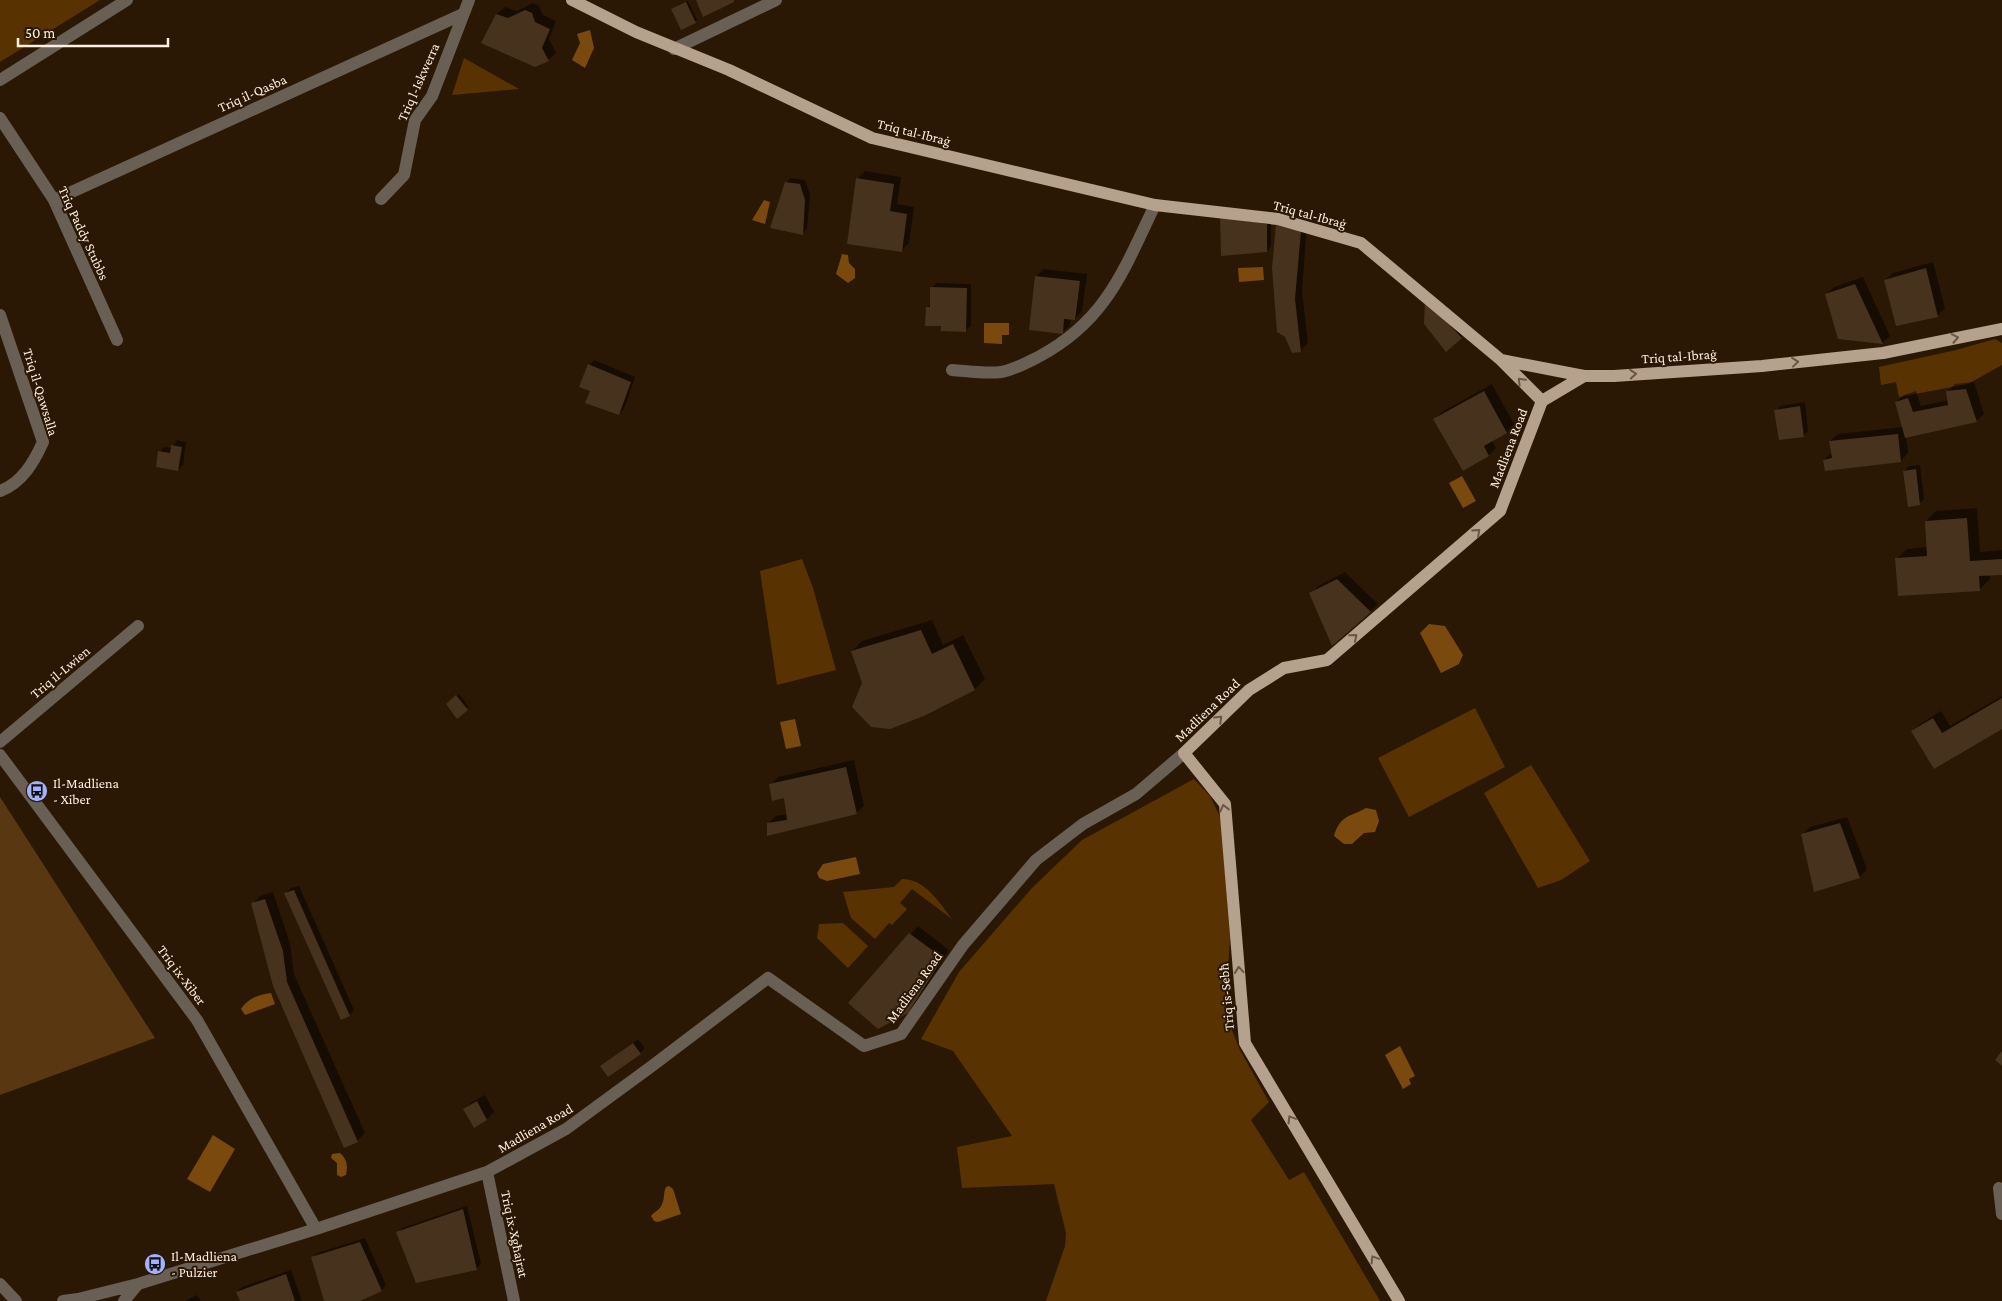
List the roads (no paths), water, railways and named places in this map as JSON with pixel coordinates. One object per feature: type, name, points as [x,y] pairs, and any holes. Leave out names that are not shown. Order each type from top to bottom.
[{"type":"main road","name":"Triq tal-Ibraġ","points":[[572,0],[674,50],[729,70],[872,138],[1155,205],[1278,219],[1361,243],[1501,360],[1584,376],[1762,366],[1883,353],[2002,329]]},
{"type":"main road","name":"Madliena Road","points":[[1501,360],[1542,401]]},
{"type":"main road","name":"Madliena Road","points":[[1184,753],[1248,690],[1284,668],[1327,660],[1500,511],[1542,401],[1584,376]]},
{"type":"main road","name":"Triq is-Sebħ","points":[[1184,753],[1225,804],[1245,1043],[1399,1301]]},
{"type":"street","points":[[0,80],[127,0]]},
{"type":"street","name":"Triq l-Iskwerra","points":[[381,199],[404,175],[415,120],[432,96],[469,0]]},
{"type":"street","points":[[674,50],[776,0]]},
{"type":"street","name":"Triq il-Qasba","points":[[54,200],[463,14]]},
{"type":"street","name":"Triq Paddy Stubbs","points":[[0,118],[54,200],[117,340]]},
{"type":"street","points":[[952,370],[1001,372],[1015,368],[1050,351],[1083,327],[1102,305],[1124,269],[1155,205]]},
{"type":"street","name":"Triq il-Qawsalla","points":[[0,316],[43,442],[34,462],[10,487],[0,491]]},
{"type":"street","name":"Triq il-Lwien","points":[[0,742],[138,626]]},
{"type":"street","name":"Madliena Road","points":[[70,1301],[138,1284],[316,1229],[487,1172],[566,1129],[768,978],[864,1046],[901,1034],[963,945],[1036,860],[1083,824],[1136,794],[1184,753]]},
{"type":"street","name":"Triq ix-Xiber","points":[[0,755],[197,1020],[316,1229]]},
{"type":"street","name":"Triq ix-Xgħajrat","points":[[487,1172],[514,1301]]},
{"type":"street","points":[[1999,1188],[2002,1214]]},
{"type":"street","points":[[0,1284],[16,1301]]},
{"type":"street","points":[[124,1301],[138,1284]]},
{"type":"street","name":"Madliena Road","points":[[110,1301],[138,1284]]},
{"type":"place","name":"Il-Madliena - Xiber","points":[[37,791]]},
{"type":"place","name":"Il-Madliena - Pulzier","points":[[155,1264]]}]
